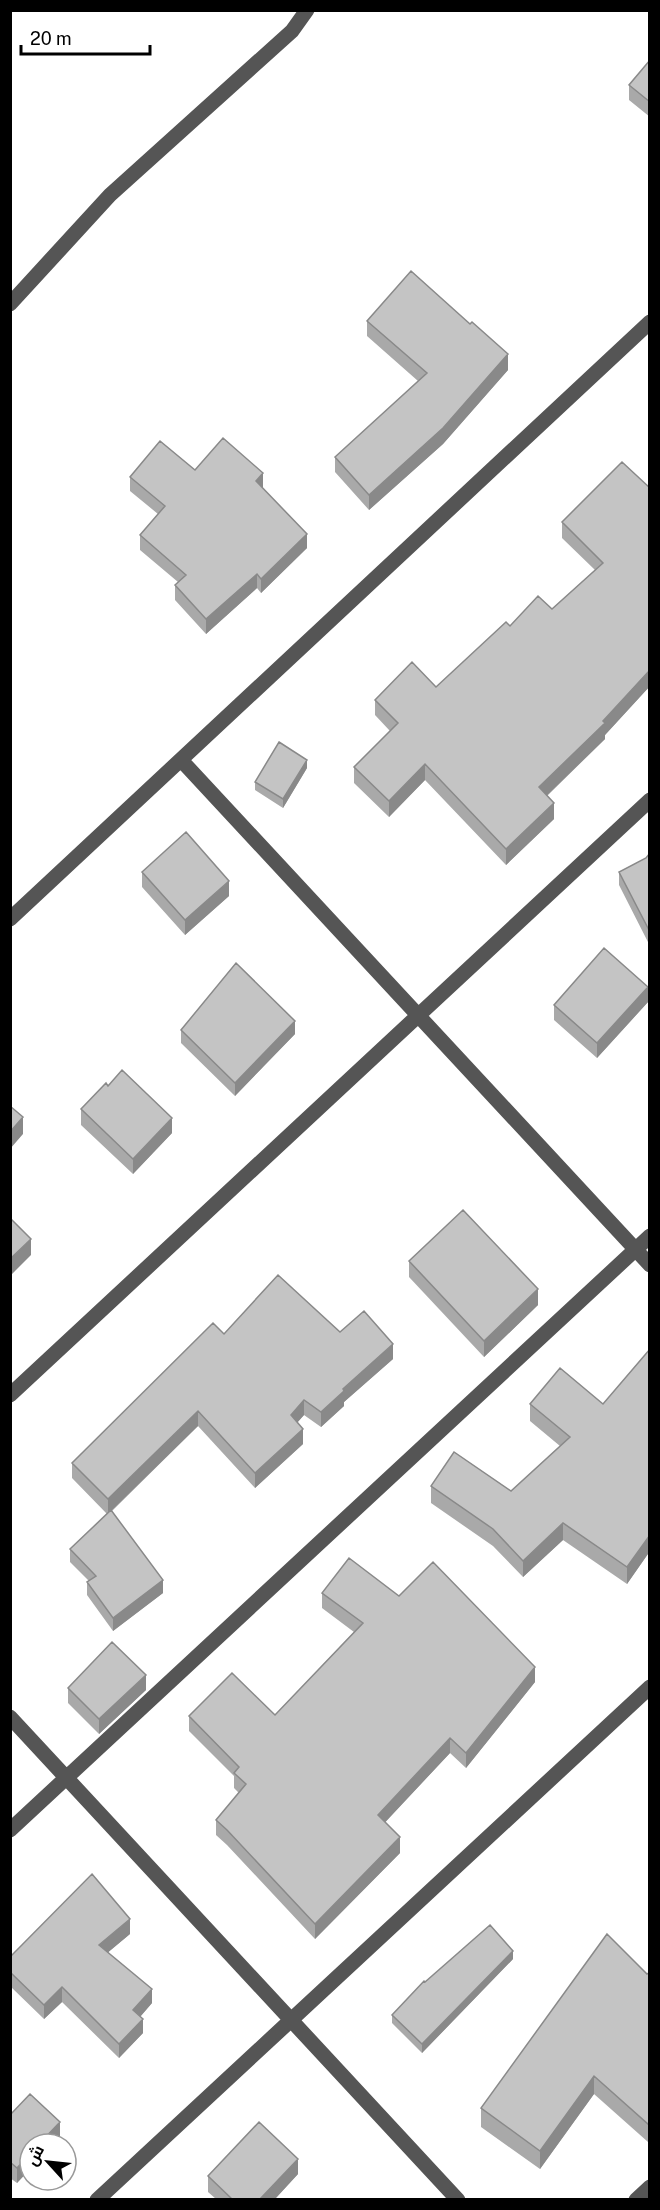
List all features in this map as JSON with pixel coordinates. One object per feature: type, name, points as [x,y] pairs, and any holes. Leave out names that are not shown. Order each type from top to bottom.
[{"type":"street","points":[[10,304],[110,195],[292,31],[307,10]]},
{"type":"street","points":[[10,920],[650,322]]},
{"type":"street","points":[[181,760],[650,1266]]},
{"type":"street","points":[[10,1395],[650,800]]},
{"type":"street","points":[[10,1830],[650,1236]]},
{"type":"street","points":[[97,2199],[650,1687]]},
{"type":"street","points":[[10,1717],[458,2199]]},
{"type":"street","points":[[636,2199],[650,2187]]},
{"type":"building","points":[[650,60],[650,102],[629,85]]},
{"type":"building","points":[[411,271],[470,324],[472,322],[508,354],[443,428],[369,495],[335,457],[427,373],[367,321]]},
{"type":"building","points":[[223,438],[263,473],[256,481],[307,534],[261,579],[257,574],[206,619],[175,585],[186,575],[140,535],[165,506],[130,477],[160,441],[195,470]]},
{"type":"building","points":[[622,462],[650,488],[650,670],[603,721],[605,723],[539,787],[554,803],[506,849],[425,764],[389,801],[354,767],[398,723],[375,700],[412,662],[436,687],[506,622],[510,626],[538,596],[552,609],[603,563],[562,522]]},
{"type":"building","points":[[279,742],[307,760],[283,799],[255,782]]},
{"type":"building","points":[[186,832],[229,881],[185,920],[142,872]]},
{"type":"building","points":[[650,853],[650,932],[619,872],[646,858]]},
{"type":"building","points":[[604,948],[648,987],[597,1043],[554,1005]]},
{"type":"building","points":[[236,963],[295,1021],[235,1083],[181,1030]]},
{"type":"building","points":[[122,1070],[172,1118],[133,1159],[81,1109],[106,1083],[108,1086]]},
{"type":"building","points":[[10,1106],[23,1117],[10,1132]]},
{"type":"building","points":[[463,1210],[538,1289],[484,1341],[409,1261]]},
{"type":"building","points":[[10,1218],[31,1239],[10,1259]]},
{"type":"building","points":[[278,1275],[340,1332],[364,1311],[393,1344],[321,1412],[304,1400],[291,1415],[303,1429],[255,1473],[198,1411],[108,1499],[72,1463],[213,1323],[224,1334]]},
{"type":"building","points":[[650,1349],[650,1535],[627,1567],[563,1523],[523,1561],[493,1529],[431,1486],[454,1452],[511,1491],[570,1437],[530,1404],[560,1368],[603,1404]]},
{"type":"building","points":[[111,1510],[163,1580],[113,1618],[87,1582],[96,1576],[70,1549]]},
{"type":"building","points":[[349,1558],[399,1596],[433,1562],[535,1667],[466,1753],[450,1738],[378,1815],[400,1837],[315,1924],[216,1820],[246,1784],[234,1773],[239,1767],[189,1716],[232,1673],[275,1715],[363,1623],[322,1593]]},
{"type":"building","points":[[112,1642],[146,1675],[99,1719],[68,1688]]},
{"type":"building","points":[[92,1874],[130,1919],[99,1945],[152,1989],[133,2010],[143,2019],[119,2044],[62,1987],[44,2005],[10,1972],[10,1957]]},
{"type":"building","points":[[490,1925],[513,1951],[422,2044],[392,2015],[424,1981]]},
{"type":"building","points":[[607,1934],[647,1974],[650,1972],[650,2121],[648,2124],[594,2076],[540,2151],[481,2108]]},
{"type":"building","points":[[30,2094],[60,2122],[50,2132],[18,2132],[17,2168],[10,2162],[10,2115]]},
{"type":"building","points":[[259,2122],[298,2159],[260,2199],[232,2199],[208,2176]]}]
